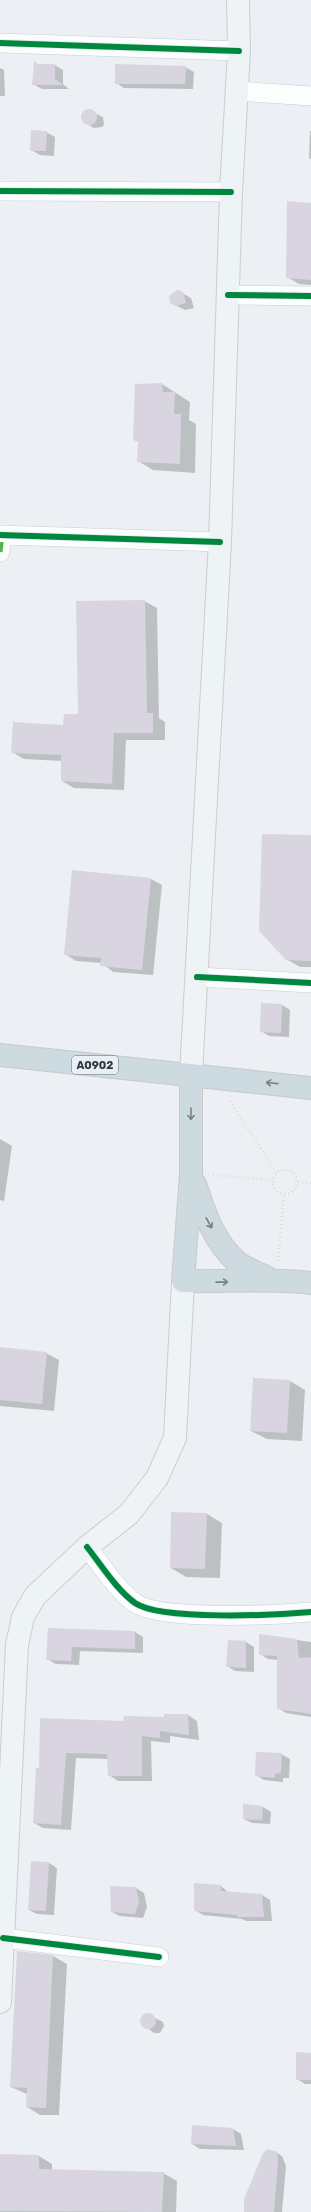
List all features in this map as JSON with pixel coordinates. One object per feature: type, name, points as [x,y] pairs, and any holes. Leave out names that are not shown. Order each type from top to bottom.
[{"type":"highway","name":"A0902","points":[[0,1055],[311,1088]]},
{"type":"highway","points":[[191,1075],[207,1222],[220,1242],[238,1262],[311,1283]]},
{"type":"highway","points":[[201,1174],[183,1281],[223,1282],[311,1270]]},
{"type":"main road","points":[[191,1075],[220,542],[231,192],[239,51],[238,0]]},
{"type":"main road","points":[[0,2002],[17,1645],[23,1616],[35,1596],[87,1547],[129,1514],[143,1498],[157,1478],[175,1438],[183,1281]]},
{"type":"street","points":[[0,43],[239,51]]},
{"type":"street","points":[[236,91],[311,96]]},
{"type":"street","points":[[0,191],[231,192]]},
{"type":"street","points":[[228,295],[311,296]]},
{"type":"street","points":[[1,541],[220,542]]},
{"type":"street","points":[[197,977],[311,983]]},
{"type":"street","points":[[87,1547],[115,1582],[136,1603],[160,1612],[216,1615],[311,1612]]},
{"type":"street","points":[[3,1938],[160,1957]]},
{"type":"path","points":[[230,1100],[277,1173]]},
{"type":"path","points":[[284,1169],[292,1171],[298,1182],[292,1192],[284,1194],[277,1191],[273,1180],[277,1173],[284,1169]]},
{"type":"path","points":[[201,1174],[273,1180]]},
{"type":"path","points":[[298,1182],[311,1183]]},
{"type":"path","points":[[278,1274],[284,1194]]},
{"type":"building","points":[[34,61],[38,64],[55,64],[55,79],[63,85],[32,85]]},
{"type":"building","points":[[115,64],[186,66],[185,84],[115,84]]},
{"type":"building","points":[[89,109],[95,111],[97,117],[95,123],[89,125],[83,123],[81,117],[83,111]]},
{"type":"building","points":[[31,130],[47,131],[46,151],[30,151]]},
{"type":"building","points":[[287,201],[311,203],[311,280],[286,278]]},
{"type":"building","points":[[177,290],[183,292],[186,303],[176,306],[170,303],[169,296]]},
{"type":"building","points":[[162,383],[163,392],[175,392],[174,414],[181,414],[180,464],[137,462],[138,441],[133,440],[135,384]]},
{"type":"building","points":[[145,600],[147,713],[153,713],[153,733],[114,733],[112,784],[61,781],[61,755],[11,753],[13,722],[63,725],[64,714],[78,714],[76,601]]},
{"type":"building","points":[[262,834],[311,835],[311,961],[286,960],[259,931]]},
{"type":"building","points":[[72,870],[151,878],[142,970],[100,966],[101,958],[64,955]]},
{"type":"building","points":[[261,1003],[282,1004],[281,1033],[260,1032]]},
{"type":"building","points":[[0,1347],[47,1352],[42,1404],[0,1400]]},
{"type":"building","points":[[253,1378],[290,1380],[287,1433],[250,1431]]},
{"type":"building","points":[[171,1512],[207,1513],[205,1569],[170,1568]]},
{"type":"building","points":[[48,1628],[135,1631],[135,1649],[72,1647],[71,1661],[46,1660]]},
{"type":"building","points":[[259,1634],[297,1639],[299,1658],[311,1657],[311,1714],[277,1709],[277,1656],[259,1655]]},
{"type":"building","points":[[228,1640],[246,1641],[246,1668],[226,1667]]},
{"type":"building","points":[[164,1714],[188,1714],[189,1735],[160,1731],[160,1738],[142,1736],[142,1776],[108,1776],[107,1754],[66,1753],[61,1825],[33,1823],[36,1768],[39,1768],[40,1718],[123,1721],[124,1716],[164,1717]]},
{"type":"building","points":[[256,1752],[282,1753],[281,1773],[275,1774],[275,1778],[255,1776]]},
{"type":"building","points":[[243,1804],[263,1806],[262,1820],[243,1819]]},
{"type":"building","points":[[31,1861],[49,1862],[46,1911],[28,1910]]},
{"type":"building","points":[[194,1883],[221,1885],[221,1891],[262,1894],[264,1917],[237,1917],[237,1915],[194,1911]]},
{"type":"building","points":[[110,1886],[136,1887],[139,1902],[135,1914],[111,1912]]},
{"type":"building","points":[[17,1951],[53,1955],[46,2108],[26,2107],[27,2088],[10,2087]]},
{"type":"building","points":[[148,2013],[154,2015],[156,2021],[154,2027],[148,2029],[142,2027],[140,2021],[142,2015]]},
{"type":"building","points":[[296,2052],[311,2053],[311,2080],[296,2080]]},
{"type":"building","points":[[192,2125],[233,2128],[236,2146],[191,2144]]},
{"type":"building","points":[[268,2149],[277,2152],[278,2161],[274,2212],[244,2212],[244,2199],[263,2153]]},
{"type":"building","points":[[0,2154],[39,2155],[39,2169],[164,2172],[162,2212],[0,2211]]},
{"type":"marked path","points":[[0,552],[2,535]]},
{"type":"cycle path","points":[[0,43],[239,51]]},
{"type":"cycle path","points":[[0,191],[231,192]]},
{"type":"cycle path","points":[[228,295],[311,296]]},
{"type":"cycle path","points":[[0,535],[220,542]]},
{"type":"cycle path","points":[[197,977],[311,983]]},
{"type":"cycle path","points":[[87,1547],[122,1591],[135,1603],[149,1609],[193,1615],[247,1615],[311,1612]]},
{"type":"cycle path","points":[[3,1938],[159,1957]]}]
